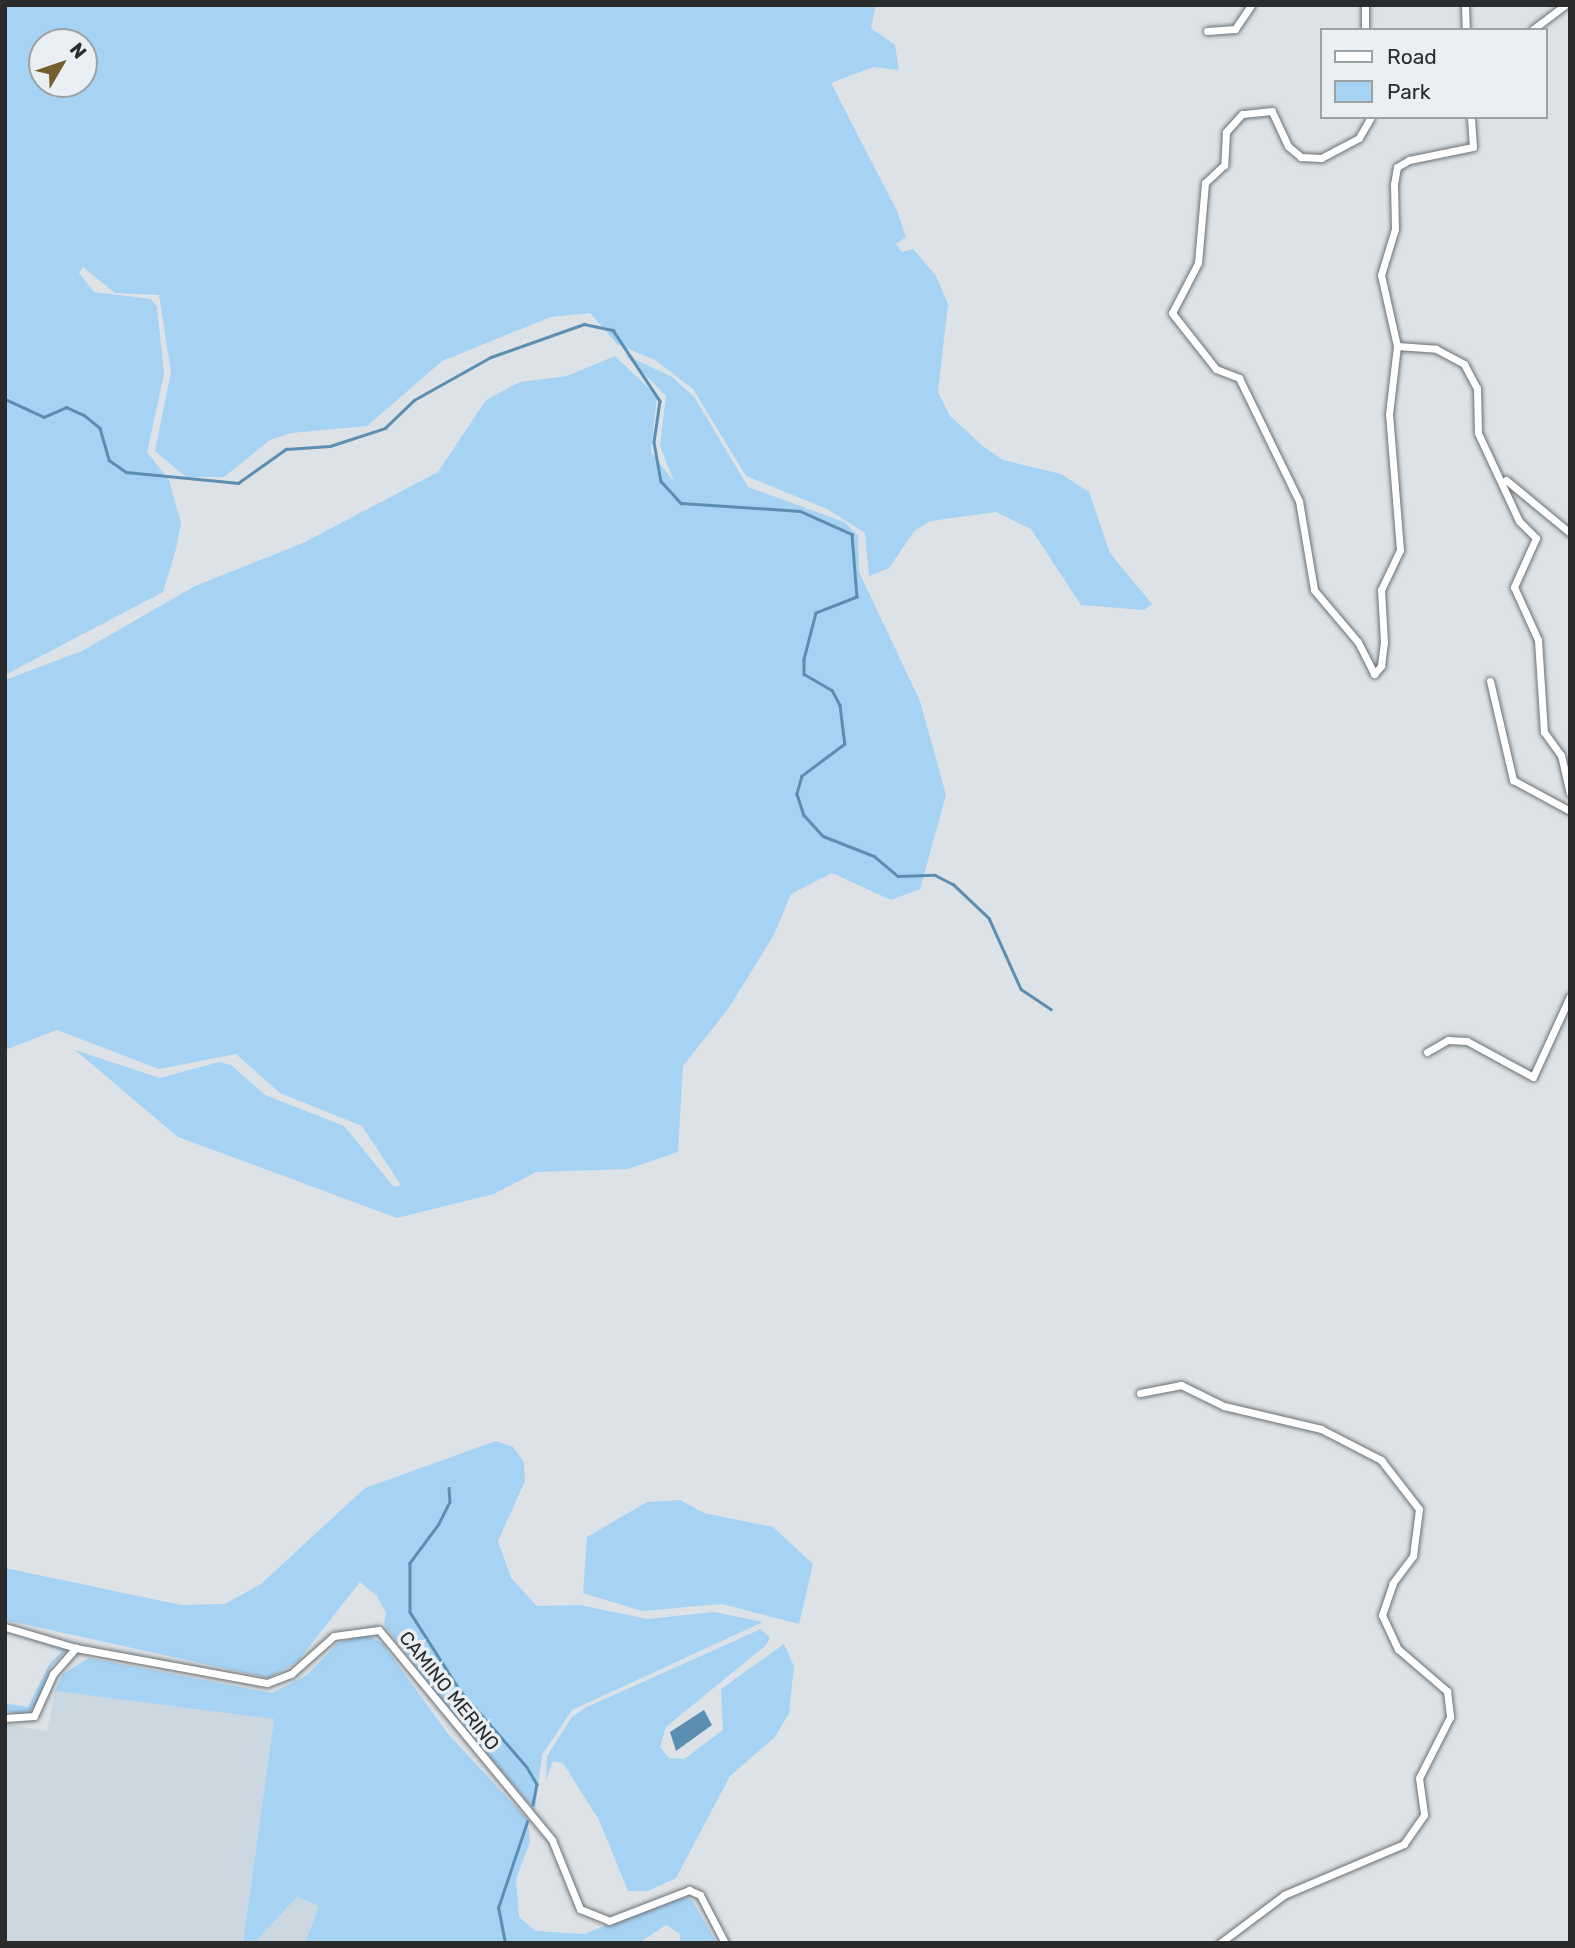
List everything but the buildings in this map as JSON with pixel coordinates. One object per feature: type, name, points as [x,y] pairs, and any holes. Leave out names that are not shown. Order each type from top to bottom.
[{"type":"street","points":[[1208,30],[1235,29],[1251,5]]},
{"type":"street","points":[[1365,5],[1365,28]]},
{"type":"street","points":[[1465,5],[1466,28]]},
{"type":"street","points":[[1535,28],[1565,5]]},
{"type":"street","points":[[1370,119],[1359,138],[1321,158],[1301,156],[1288,146],[1272,111],[1242,114],[1226,132],[1224,165],[1205,183],[1198,263],[1172,313],[1216,369],[1239,378],[1298,501],[1314,590],[1358,642],[1374,674],[1381,666],[1384,642],[1381,590],[1400,550],[1389,414],[1397,345],[1381,275],[1395,229],[1397,167],[1473,147],[1471,119]]},
{"type":"street","points":[[1397,345],[1436,349],[1464,364],[1477,388],[1478,433],[1503,477],[1519,521],[1536,538],[1514,587],[1538,640],[1544,732],[1560,755],[1570,793]]},
{"type":"street","points":[[1503,477],[1570,533]]},
{"type":"street","points":[[1490,681],[1513,780],[1570,811]]},
{"type":"street","points":[[1427,1052],[1448,1040],[1467,1041],[1533,1077],[1570,996]]},
{"type":"street","points":[[1140,1394],[1181,1385],[1224,1406],[1321,1429],[1381,1460],[1419,1509],[1413,1556],[1382,1615],[1398,1648],[1447,1691],[1450,1717],[1419,1778],[1424,1815],[1404,1844],[1284,1895],[1220,1943]]},
{"type":"street","points":[[5,1717],[34,1716],[53,1674],[76,1648],[8,1629]]},
{"type":"street","name":"CAMINO MERINO","points":[[76,1648],[267,1683],[291,1674],[334,1636],[379,1630],[547,1834],[580,1909],[610,1921],[688,1889],[700,1895],[725,1943]]},
{"type":"shaded area","points":[[55,1691],[274,1718],[243,1943],[5,1943],[5,1724],[47,1731]]},
{"type":"shaded area","points":[[704,1710],[712,1725],[676,1751],[670,1732]]},
{"type":"shaded area","points":[[296,1897],[319,1906],[305,1943],[254,1943]]},
{"type":"green space","points":[[5,5],[876,5],[871,28],[895,45],[899,70],[873,67],[831,83],[898,213],[906,237],[896,244],[902,252],[913,249],[936,276],[948,304],[938,392],[950,416],[984,447],[1003,460],[1061,474],[1089,492],[1110,553],[1152,604],[1144,610],[1081,605],[1031,529],[996,512],[931,521],[915,530],[889,568],[869,576],[865,533],[827,509],[746,476],[693,389],[655,360],[617,344],[590,313],[551,317],[442,361],[367,426],[291,433],[270,440],[224,477],[186,477],[155,451],[171,372],[159,295],[115,293],[83,267],[79,273],[94,292],[151,299],[157,307],[164,374],[147,452],[169,480],[181,523],[163,592],[5,675]]},
{"type":"green space","points":[[624,354],[672,377],[695,398],[748,487],[844,522],[858,535],[859,572],[920,701],[946,795],[920,889],[891,900],[832,873],[791,894],[774,935],[728,1009],[683,1066],[678,1152],[628,1169],[536,1172],[494,1194],[397,1218],[178,1137],[75,1050],[160,1078],[219,1062],[231,1065],[265,1095],[344,1126],[394,1187],[401,1185],[362,1126],[280,1093],[236,1054],[159,1069],[57,1030],[5,1050],[5,680],[82,651],[195,586],[303,543],[438,472],[486,400],[520,382],[567,376],[615,356],[657,396],[651,452],[674,482],[660,446],[666,396]]},
{"type":"green space","points":[[496,1441],[513,1447],[524,1462],[525,1481],[498,1541],[511,1578],[537,1606],[580,1605],[647,1619],[714,1612],[763,1622],[572,1710],[542,1755],[535,1810],[437,1697],[384,1624],[386,1613],[377,1596],[360,1582],[297,1662],[269,1678],[5,1620],[5,1568],[181,1605],[225,1604],[261,1584],[365,1488]]},
{"type":"green space","points":[[680,1500],[704,1513],[773,1527],[813,1564],[799,1624],[722,1604],[642,1611],[583,1593],[587,1537],[647,1502]]},
{"type":"green space","points":[[761,1629],[770,1638],[765,1646],[666,1727],[660,1747],[669,1758],[684,1759],[723,1730],[721,1689],[784,1644],[794,1666],[789,1713],[775,1737],[730,1776],[676,1878],[648,1891],[628,1891],[599,1820],[563,1763],[553,1761],[546,1780],[547,1756],[572,1717],[587,1707]]},
{"type":"green space","points":[[365,1634],[382,1643],[449,1735],[528,1820],[530,1842],[516,1879],[519,1917],[536,1931],[585,1934],[674,1895],[692,1900],[717,1943],[680,1943],[680,1934],[666,1925],[639,1943],[305,1943],[319,1906],[297,1897],[254,1943],[243,1943],[274,1719],[55,1691],[63,1674],[89,1658],[272,1693],[307,1675],[338,1643]]},
{"type":"green space","points":[[22,1637],[66,1651],[52,1665],[36,1707],[23,1715],[5,1711],[5,1703],[28,1707],[50,1663],[63,1651]]},
{"type":"waterway","points":[[5,399],[44,417],[66,407],[84,415],[100,428],[109,460],[126,472],[238,483],[286,449],[330,446],[385,428],[414,400],[491,357],[584,324],[613,330],[660,401],[654,442],[661,481],[681,503],[800,511],[852,534],[857,597],[816,613],[804,659],[804,674],[832,690],[840,705],[845,744],[802,776],[797,794],[804,815],[823,836],[874,856],[898,876],[935,875],[953,884],[989,918],[1021,989],[1051,1009]]},
{"type":"waterway","points":[[449,1488],[450,1502],[439,1524],[410,1563],[410,1612],[459,1689],[527,1767],[537,1784],[533,1805]]},
{"type":"waterway","points":[[505,1943],[498,1908],[527,1822]]}]
